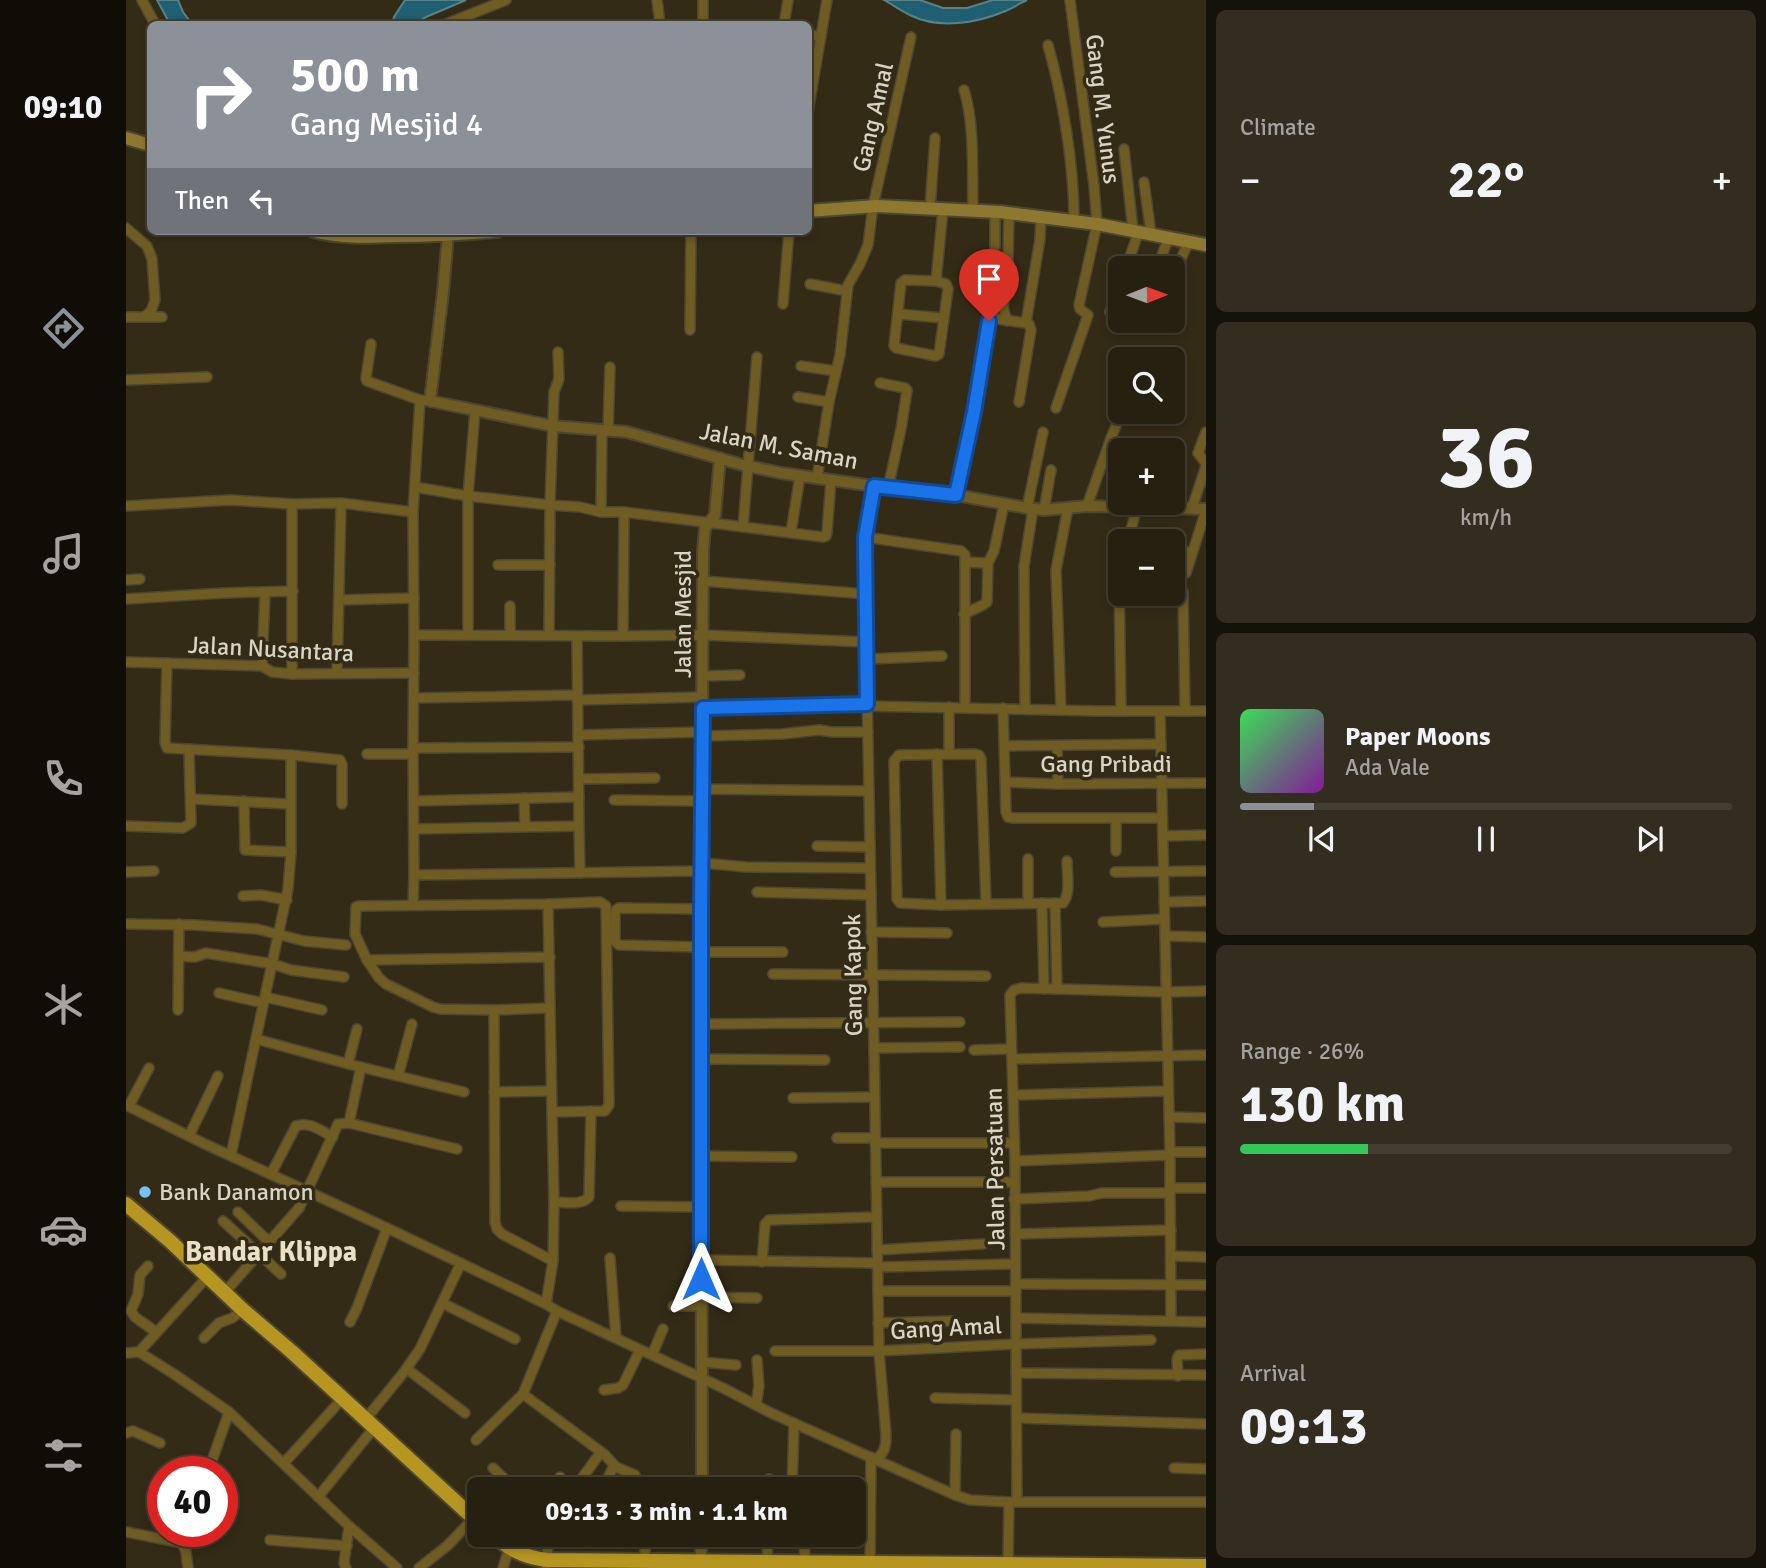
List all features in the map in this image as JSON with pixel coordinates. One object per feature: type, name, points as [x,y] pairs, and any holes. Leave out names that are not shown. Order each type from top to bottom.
[{"type":"highway","points":[[126,1204],[467,1512]]},
{"type":"highway","points":[[509,1548],[546,1564],[645,1560],[663,1564],[805,1561],[1206,1566]]},
{"type":"main road","points":[[126,138],[147,144]]},
{"type":"main road","points":[[812,211],[873,206],[995,211],[1074,220],[1206,245]]},
{"type":"main road","points":[[329,235],[448,235]]},
{"type":"street","points":[[142,0],[153,21]]},
{"type":"street","points":[[454,21],[506,0]]},
{"type":"street","points":[[657,0],[660,21]]},
{"type":"street","points":[[703,0],[703,21]]},
{"type":"street","points":[[784,21],[788,0]]},
{"type":"street","points":[[812,89],[827,0]]},
{"type":"street","name":"Gang M. Yunus","points":[[1056,408],[1088,315],[1080,309],[1080,305],[1097,224],[1070,0]]},
{"type":"street","points":[[812,35],[821,37]]},
{"type":"street","name":"Gang Amal","points":[[817,478],[850,279],[868,245],[873,206],[911,37]]},
{"type":"street","points":[[1048,45],[1066,129],[1074,220]]},
{"type":"street","points":[[964,90],[971,127],[973,211]]},
{"type":"street","points":[[935,138],[936,281]]},
{"type":"street","points":[[1124,149],[1141,232]]},
{"type":"street","points":[[1131,256],[1141,232],[1144,181]]},
{"type":"street","points":[[995,211],[995,247]]},
{"type":"street","points":[[1007,321],[1003,307],[1009,213]]},
{"type":"street","points":[[1026,323],[1039,248],[1041,216]]},
{"type":"street","points":[[126,228],[147,246],[152,259],[154,306],[149,315],[144,317]]},
{"type":"street","points":[[413,905],[413,512],[425,400],[443,292],[448,235]]},
{"type":"street","points":[[690,330],[691,235]]},
{"type":"street","points":[[783,304],[789,235]]},
{"type":"street","points":[[1162,256],[1169,237]]},
{"type":"street","points":[[1182,256],[1189,241]]},
{"type":"street","points":[[903,281],[936,281],[948,286],[939,353],[936,356],[896,348],[894,346],[903,281]]},
{"type":"street","points":[[810,284],[848,291]]},
{"type":"street","points":[[898,314],[943,318]]},
{"type":"street","points":[[126,317],[162,317]]},
{"type":"street","points":[[956,495],[991,318],[1029,324],[1031,330],[1019,402]]},
{"type":"street","points":[[371,344],[367,381],[425,400]]},
{"type":"street","points":[[549,635],[550,505],[554,389],[559,379],[558,352]]},
{"type":"street","points":[[743,527],[757,357]]},
{"type":"street","points":[[802,366],[836,371]]},
{"type":"street","points":[[601,512],[610,367]]},
{"type":"street","points":[[126,380],[207,377]]},
{"type":"street","points":[[880,383],[905,387],[908,390],[888,488]]},
{"type":"street","points":[[798,397],[829,402]]},
{"type":"street","name":"Jalan M. Saman","points":[[425,400],[553,426],[627,432],[749,466],[800,476],[956,495],[1034,509],[1108,506]]},
{"type":"street","points":[[468,635],[468,496],[475,411]]},
{"type":"street","points":[[1087,506],[1117,424]]},
{"type":"street","points":[[1025,709],[1024,566],[1034,509],[1042,432]]},
{"type":"street","points":[[1192,508],[1206,466],[1198,455],[1198,450],[1206,432]]},
{"type":"street","name":"Jalan Mesjid","points":[[702,1477],[703,581],[704,533],[714,518],[720,458]]},
{"type":"street","points":[[1034,509],[1051,470]]},
{"type":"street","points":[[791,533],[800,476]]},
{"type":"street","points":[[415,487],[468,496],[824,537],[827,532],[831,480]]},
{"type":"street","name":"Gang Kapok","points":[[870,1563],[874,1458],[882,1455],[886,1435],[878,1323],[866,642],[865,537],[874,486]]},
{"type":"street","points":[[126,506],[230,500],[292,504],[341,503],[413,512]]},
{"type":"street","points":[[337,673],[341,503]]},
{"type":"street","points":[[292,504],[292,674]]},
{"type":"street","points":[[964,614],[983,606],[987,601],[988,562],[994,551],[1004,504]]},
{"type":"street","points":[[1061,710],[1056,570],[1068,508]]},
{"type":"street","name":"Jalan M. Saman","points":[[1185,508],[1206,509]]},
{"type":"street","points":[[1186,573],[1206,509]]},
{"type":"street","points":[[623,636],[624,512]]},
{"type":"street","points":[[865,537],[964,552],[965,707]]},
{"type":"street","points":[[1185,552],[1192,553]]},
{"type":"street","points":[[965,562],[988,562]]},
{"type":"street","points":[[498,565],[550,565]]},
{"type":"street","points":[[126,580],[140,579]]},
{"type":"street","points":[[703,581],[866,594]]},
{"type":"street","points":[[126,599],[293,591]]},
{"type":"street","points":[[262,666],[265,593]]},
{"type":"street","points":[[338,600],[414,598]]},
{"type":"street","points":[[510,606],[510,635]]},
{"type":"street","points":[[1119,606],[1121,711]]},
{"type":"street","points":[[1182,606],[1185,711]]},
{"type":"street","points":[[414,635],[703,635],[866,642]]},
{"type":"street","points":[[576,636],[580,873]]},
{"type":"street","points":[[867,659],[942,656]]},
{"type":"street","name":"Jalan Nusantara","points":[[126,662],[262,666],[272,673],[292,674],[414,673]]},
{"type":"street","points":[[167,663],[167,748],[291,755],[340,761],[342,804]]},
{"type":"street","points":[[703,676],[740,676]]},
{"type":"street","points":[[415,698],[577,698],[703,703],[1206,711]]},
{"type":"street","points":[[948,707],[949,748]]},
{"type":"street","points":[[1003,708],[1006,814],[1010,818],[1163,818]]},
{"type":"street","points":[[1160,711],[1171,1321]]},
{"type":"street","points":[[578,735],[782,734],[819,730],[868,732]]},
{"type":"street","points":[[1005,746],[1161,744]]},
{"type":"street","points":[[1057,746],[1058,784]]},
{"type":"street","points":[[367,754],[579,747]]},
{"type":"street","points":[[126,826],[186,827],[191,823],[189,749]]},
{"type":"street","points":[[937,754],[941,905]]},
{"type":"street","points":[[231,1155],[286,900],[291,852],[291,755]]},
{"type":"street","points":[[986,904],[979,755],[899,755],[894,761],[897,899],[903,905],[941,905],[1055,903],[1063,902],[1066,898],[1067,861]]},
{"type":"street","points":[[579,779],[655,778]]},
{"type":"street","name":"Gang Pribadi","points":[[1006,782],[1206,783]]},
{"type":"street","points":[[702,789],[869,791]]},
{"type":"street","points":[[414,801],[579,797]]},
{"type":"street","points":[[524,798],[525,827]]},
{"type":"street","points":[[192,799],[290,804]]},
{"type":"street","points":[[614,800],[702,801]]},
{"type":"street","points":[[244,801],[245,850],[291,852]]},
{"type":"street","points":[[1116,819],[1116,851]]},
{"type":"street","points":[[414,829],[579,826]]},
{"type":"street","points":[[1163,836],[1206,835]]},
{"type":"street","points":[[817,846],[870,847]]},
{"type":"street","points":[[1028,859],[1028,903]]},
{"type":"street","points":[[414,875],[580,873],[702,867],[870,868]]},
{"type":"street","points":[[126,872],[154,871]]},
{"type":"street","points":[[1115,872],[1206,871]]},
{"type":"street","points":[[757,892],[871,895]]},
{"type":"street","points":[[243,896],[261,895],[286,900]]},
{"type":"street","points":[[1164,902],[1206,901]]},
{"type":"street","points":[[1042,903],[1044,989]]},
{"type":"street","points":[[1055,903],[1057,989]]},
{"type":"street","points":[[546,1304],[553,1261],[554,1202],[548,904]]},
{"type":"street","points":[[550,1008],[447,1010],[433,1007],[383,981],[367,960],[355,934],[356,907],[604,904],[607,908],[609,1105],[605,1111],[552,1112]]},
{"type":"street","points":[[701,909],[620,908],[615,913],[615,942],[619,945],[783,951]]},
{"type":"street","points":[[1102,922],[1164,919]]},
{"type":"street","points":[[126,924],[257,929],[304,941],[346,945]]},
{"type":"street","points":[[178,1010],[179,924]]},
{"type":"street","points":[[871,932],[947,933]]},
{"type":"street","points":[[1165,936],[1206,937]]},
{"type":"street","points":[[1043,945],[1056,945]]},
{"type":"street","points":[[179,956],[195,957],[206,953],[273,964],[291,970],[344,977]]},
{"type":"street","points":[[367,960],[550,957]]},
{"type":"street","points":[[773,974],[986,976]]},
{"type":"street","name":"Jalan Persatuan","points":[[1015,1565],[1013,1502],[1017,1418],[1016,1288],[1010,995],[1021,988],[1206,991]]},
{"type":"street","points":[[219,993],[322,1010]]},
{"type":"street","points":[[494,1010],[496,1226],[502,1234],[553,1261]]},
{"type":"street","points":[[702,1024],[960,1022]]},
{"type":"street","points":[[398,1076],[412,1024]]},
{"type":"street","points":[[348,1064],[357,1029]]},
{"type":"street","points":[[256,1039],[464,1092]]},
{"type":"street","points":[[874,1048],[960,1047]]},
{"type":"street","points":[[974,1050],[1012,1054],[1206,1055]]},
{"type":"street","points":[[701,1059],[825,1060]]},
{"type":"street","points":[[349,1123],[361,1067]]},
{"type":"street","points":[[149,1068],[128,1105],[794,1423],[955,1495],[970,1500],[1013,1502],[1206,1502]]},
{"type":"street","points":[[189,1136],[218,1076]]},
{"type":"street","points":[[494,1093],[551,1091]]},
{"type":"street","points":[[1013,1095],[1168,1091]]},
{"type":"street","points":[[793,1098],[874,1097]]},
{"type":"street","points":[[554,1202],[581,1202],[589,1197],[591,1111]]},
{"type":"street","points":[[1169,1117],[1206,1118]]},
{"type":"street","points":[[225,1292],[295,1212],[308,1191],[338,1124],[349,1123],[457,1149]]},
{"type":"street","points":[[271,1174],[296,1126],[309,1124],[333,1137]]},
{"type":"street","points":[[837,1138],[1013,1143]]},
{"type":"street","points":[[1014,1161],[1206,1152]]},
{"type":"street","points":[[701,1156],[792,1157]]},
{"type":"street","points":[[876,1182],[1014,1182]]},
{"type":"street","points":[[1014,1199],[1206,1188]]},
{"type":"street","points":[[621,1206],[701,1207]]},
{"type":"street","points":[[238,1212],[269,1242]]},
{"type":"street","points":[[762,1262],[765,1224],[769,1220],[876,1217]]},
{"type":"street","points":[[223,1221],[281,1274]]},
{"type":"street","points":[[350,1322],[387,1228]]},
{"type":"street","points":[[1015,1234],[1171,1230]]},
{"type":"street","points":[[877,1250],[982,1244]]},
{"type":"street","points":[[1171,1256],[1206,1257]]},
{"type":"street","points":[[610,1258],[616,1338]]},
{"type":"street","points":[[701,1260],[877,1265],[1015,1264]]},
{"type":"street","points":[[318,1497],[421,1349],[461,1263]]},
{"type":"street","points":[[148,1266],[140,1275],[138,1294],[131,1311],[156,1332]]},
{"type":"street","points":[[139,1352],[208,1276]]},
{"type":"street","points":[[878,1292],[1206,1285]]},
{"type":"street","points":[[673,1306],[701,1301],[757,1298]]},
{"type":"street","points":[[442,1303],[515,1339]]},
{"type":"street","points":[[204,1338],[219,1323],[243,1310]]},
{"type":"street","points":[[476,1440],[523,1394],[557,1311]]},
{"type":"street","points":[[1016,1318],[1206,1322]]},
{"type":"street","points":[[878,1323],[951,1321]]},
{"type":"street","points":[[652,1355],[663,1329]]},
{"type":"street","name":"Gang Amal","points":[[775,1351],[879,1351],[1151,1339]]},
{"type":"street","points":[[604,1390],[623,1385],[640,1350]]},
{"type":"street","points":[[126,1353],[139,1352],[229,1412],[397,1568]]},
{"type":"street","points":[[1178,1376],[1179,1355],[1206,1354]]},
{"type":"street","points":[[756,1405],[759,1386],[757,1360]]},
{"type":"street","points":[[701,1362],[736,1365]]},
{"type":"street","points":[[407,1369],[465,1413]]},
{"type":"street","points":[[1016,1373],[1206,1375]]},
{"type":"street","points":[[523,1394],[601,1452],[619,1469],[635,1475]]},
{"type":"street","points":[[935,1398],[1016,1400]]},
{"type":"street","points":[[285,1463],[342,1399]]},
{"type":"street","points":[[214,1456],[229,1412]]},
{"type":"street","points":[[1017,1418],[1206,1424]]},
{"type":"street","points":[[792,1477],[794,1423]]},
{"type":"street","points":[[126,1433],[133,1431],[160,1443]]},
{"type":"street","points":[[955,1495],[956,1434]]},
{"type":"street","points":[[583,1477],[601,1452]]},
{"type":"street","points":[[608,1477],[614,1465]]},
{"type":"street","points":[[493,1468],[502,1477]]},
{"type":"street","points":[[1174,1468],[1206,1469]]},
{"type":"street","points":[[344,1567],[349,1526]]},
{"type":"street","points":[[419,1568],[467,1529]]},
{"type":"street","points":[[126,1532],[147,1536]]},
{"type":"street","points":[[270,1540],[347,1546]]},
{"type":"street","points":[[184,1547],[188,1568]]},
{"type":"street","points":[[645,1547],[645,1560]]},
{"type":"street","points":[[767,1561],[768,1547]]},
{"type":"street","points":[[804,1547],[805,1561]]},
{"type":"street","points":[[503,1568],[509,1548]]},
{"type":"water","points":[[157,0],[178,0],[190,21],[168,21]]},
{"type":"water","points":[[405,0],[466,0],[420,21],[393,21]]},
{"type":"water","points":[[884,0],[920,0],[943,8],[967,8],[993,0],[1027,0],[993,16],[946,23],[923,20]]},
{"type":"place","name":"Bank Danamon","points":[[145,1192]]},
{"type":"district","name":"Bandar Klippa","points":[[271,1251]]},
{"type":"route","points":[[701,1279],[703,708],[867,704],[865,537],[874,486],[956,495],[974,412],[989,321]]}]
